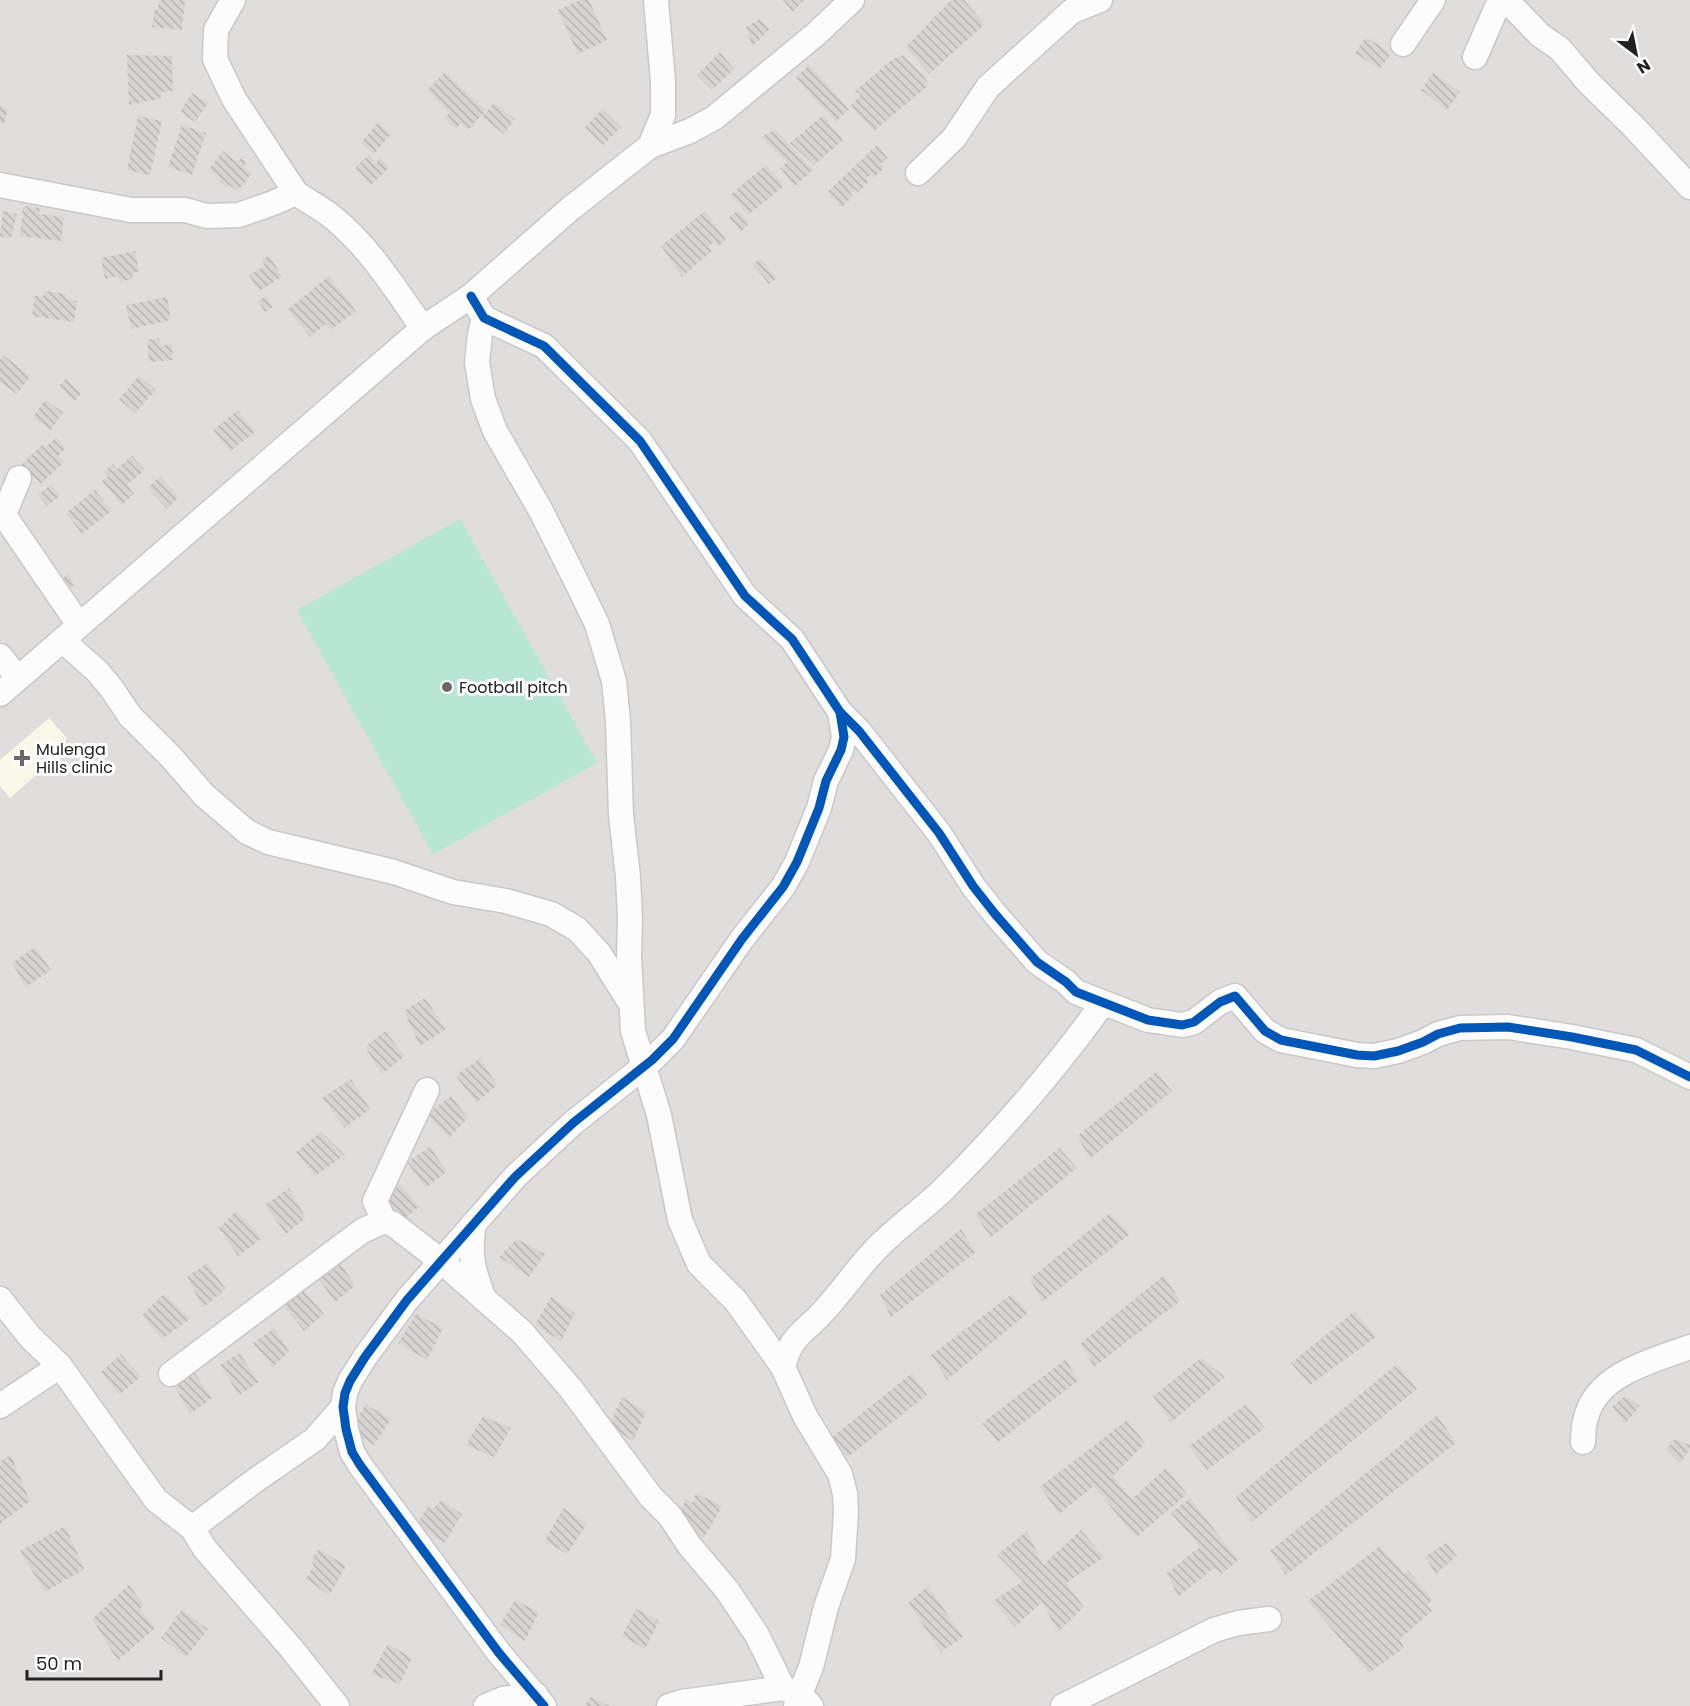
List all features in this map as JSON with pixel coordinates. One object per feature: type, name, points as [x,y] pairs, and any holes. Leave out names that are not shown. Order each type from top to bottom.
[{"type":"street","points":[[233,0],[216,30],[215,59],[234,99],[296,193],[330,215],[354,237],[423,328]]},
{"type":"street","points":[[650,146],[663,115],[663,82],[656,0]]},
{"type":"street","points":[[0,656],[9,686],[423,328],[471,296],[570,209],[650,146],[690,131],[714,118],[816,34],[852,0]]},
{"type":"street","points":[[918,173],[954,138],[988,87],[1072,11],[1100,0]]},
{"type":"street","points":[[1402,44],[1433,0]]},
{"type":"street","points":[[1475,57],[1500,0]]},
{"type":"street","points":[[1506,0],[1540,35],[1560,49],[1589,84],[1633,126],[1690,187]]},
{"type":"street","points":[[0,185],[131,210],[185,210],[207,216],[239,215],[296,193]]},
{"type":"street","points":[[471,296],[484,318],[543,346],[640,441],[745,596],[792,639],[840,712],[859,730],[939,833],[973,886],[1037,962],[1066,982],[1076,992],[1148,1020],[1182,1025],[1194,1022],[1220,1002],[1234,996],[1265,1031],[1281,1040],[1357,1055],[1374,1056],[1423,1042],[1438,1034],[1460,1028],[1508,1027],[1572,1036],[1636,1050],[1690,1077]]},
{"type":"street","points":[[484,318],[477,362],[483,399],[495,431],[536,500],[597,624],[614,681],[619,730],[621,815],[626,847],[630,908],[629,956],[633,1031],[659,1115],[680,1221],[699,1264],[736,1301],[783,1367],[805,1416],[840,1474],[845,1494],[843,1559],[826,1607],[811,1667],[798,1698]]},
{"type":"street","points":[[20,478],[5,512],[6,518],[70,632],[130,716],[171,757],[204,795],[247,832],[268,842],[394,872],[453,892],[506,901],[551,914],[574,926],[592,945],[631,1003]]},
{"type":"street","points":[[540,1701],[499,1653],[360,1466],[352,1452],[346,1429],[343,1407],[345,1393],[365,1357],[407,1300],[474,1223],[530,1163],[573,1123],[664,1050],[673,1039],[742,939],[783,887],[797,862],[819,808],[826,781],[841,750],[844,737],[840,712]]},
{"type":"street","points":[[783,1367],[788,1350],[798,1335],[822,1313],[880,1244],[940,1193],[991,1140],[1068,1052],[1103,1004]]},
{"type":"street","points":[[427,1090],[375,1201],[384,1221],[400,1228],[483,1296],[522,1332],[571,1389],[651,1497],[670,1516],[689,1545],[726,1590],[798,1698]]},
{"type":"street","points":[[171,1374],[362,1231],[384,1221]]},
{"type":"street","points":[[474,1223],[471,1245],[472,1264],[483,1296]]},
{"type":"street","points":[[0,1299],[30,1337],[60,1366],[156,1500],[192,1528],[205,1549],[291,1648],[337,1706]]},
{"type":"street","points":[[1582,1442],[1587,1413],[1601,1391],[1633,1368],[1690,1347]]},
{"type":"street","points":[[0,1406],[60,1366]]},
{"type":"street","points":[[192,1528],[315,1439],[343,1407]]},
{"type":"street","points":[[315,1439],[352,1452]]},
{"type":"street","points":[[1063,1706],[1214,1630],[1238,1623],[1269,1619]]},
{"type":"street","points":[[488,1704],[499,1681],[499,1653]]},
{"type":"street","points":[[669,1706],[682,1702],[798,1698]]},
{"type":"street","points":[[488,1704],[503,1699],[540,1701]]},
{"type":"shaded area","points":[[0,0],[1690,0],[1690,1706],[0,1706]]},
{"type":"shaded area","name":"Mulenga Hills clinic","points":[[49,718],[67,738],[61,745],[65,750],[48,763],[43,755],[36,762],[43,769],[10,798],[0,786],[0,760]]},
{"type":"green space","name":"Football pitch","points":[[460,519],[597,763],[433,854],[297,610]]},
{"type":"building","points":[[159,0],[185,0],[182,30],[152,27]]},
{"type":"building","points":[[580,0],[589,0],[607,40],[578,54],[558,10]]},
{"type":"building","points":[[783,0],[804,0],[793,12]]},
{"type":"building","points":[[951,0],[964,0],[985,24],[929,74],[906,47]]},
{"type":"building","points":[[760,19],[770,29],[752,46],[746,27]]},
{"type":"building","points":[[1366,37],[1391,53],[1380,69],[1355,53]]},
{"type":"building","points":[[720,52],[734,69],[712,90],[697,75]]},
{"type":"building","points":[[127,55],[172,56],[173,91],[162,92],[160,99],[129,105]]},
{"type":"building","points":[[903,55],[923,75],[929,85],[874,131],[851,105],[861,95],[855,91],[893,59]]},
{"type":"building","points":[[809,65],[849,109],[836,122],[796,78]]},
{"type":"building","points":[[445,72],[486,111],[468,130],[461,123],[456,129],[444,118],[450,113],[427,90]]},
{"type":"building","points":[[1433,73],[1460,92],[1447,110],[1421,90]]},
{"type":"building","points":[[192,93],[208,103],[195,122],[180,112]]},
{"type":"building","points":[[494,103],[515,119],[504,134],[482,117]]},
{"type":"building","points":[[0,106],[8,109],[4,124],[0,123]]},
{"type":"building","points":[[603,109],[621,127],[603,145],[585,127]]},
{"type":"building","points":[[823,115],[843,140],[814,165],[790,143]]},
{"type":"building","points":[[138,116],[162,121],[150,175],[127,170]]},
{"type":"building","points":[[378,123],[391,134],[374,154],[361,143]]},
{"type":"building","points":[[182,125],[206,133],[192,175],[168,167]]},
{"type":"building","points":[[775,129],[813,170],[795,186],[780,168],[787,162],[761,137]]},
{"type":"building","points":[[877,145],[888,158],[881,164],[885,167],[873,179],[872,174],[866,178],[868,182],[858,193],[855,189],[850,193],[853,196],[842,207],[827,192]]},
{"type":"building","points":[[223,151],[237,162],[241,158],[247,162],[243,167],[252,173],[238,191],[229,185],[227,188],[219,182],[221,179],[209,169]]},
{"type":"building","points":[[369,155],[375,163],[381,158],[389,168],[371,185],[355,168]]},
{"type":"building","points":[[766,165],[784,186],[748,215],[730,195]]},
{"type":"building","points":[[23,206],[40,208],[39,214],[64,217],[61,241],[20,236]]},
{"type":"building","points":[[738,210],[749,223],[742,231],[729,218]]},
{"type":"building","points":[[3,211],[17,214],[11,238],[0,236]]},
{"type":"building","points":[[705,211],[726,240],[718,246],[715,241],[708,246],[712,251],[682,277],[661,246]]},
{"type":"building","points":[[135,251],[139,272],[132,273],[133,279],[120,282],[118,276],[105,279],[101,258]]},
{"type":"building","points":[[269,255],[282,277],[259,291],[249,275],[265,266],[262,260]]},
{"type":"building","points":[[761,259],[777,278],[769,284],[752,264]]},
{"type":"building","points":[[329,276],[356,311],[331,330],[326,324],[310,337],[288,309]]},
{"type":"building","points":[[44,291],[67,294],[66,299],[77,301],[74,322],[32,316],[35,296],[43,297]]},
{"type":"building","points":[[266,296],[273,307],[265,312],[258,301]]},
{"type":"building","points":[[167,297],[171,320],[131,329],[126,305]]},
{"type":"building","points":[[159,338],[160,346],[172,344],[173,360],[149,362],[147,340]]},
{"type":"building","points":[[3,355],[30,376],[17,394],[0,382],[0,359]]},
{"type":"building","points":[[139,376],[156,390],[135,413],[119,399]]},
{"type":"building","points":[[66,379],[81,394],[75,401],[59,386]]},
{"type":"building","points":[[45,400],[63,412],[51,430],[33,417]]},
{"type":"building","points":[[238,410],[255,432],[230,451],[213,430]]},
{"type":"building","points":[[56,437],[66,448],[58,456],[64,462],[41,484],[21,465],[42,445],[45,448]]},
{"type":"building","points":[[132,456],[145,470],[127,485],[134,494],[122,505],[102,481],[108,476],[104,472],[113,464],[117,469]]},
{"type":"building","points":[[160,476],[179,497],[167,509],[148,488]]},
{"type":"building","points":[[51,485],[60,496],[47,506],[38,495]]},
{"type":"building","points":[[95,490],[111,511],[82,534],[66,513]]},
{"type":"building","points":[[68,574],[75,584],[68,590],[60,580]]},
{"type":"building","points":[[35,947],[51,970],[26,987],[12,963]]},
{"type":"building","points":[[425,998],[446,1029],[420,1046],[404,1011]]},
{"type":"building","points":[[385,1031],[405,1056],[382,1074],[365,1047]]},
{"type":"building","points":[[480,1058],[497,1085],[476,1103],[456,1076]]},
{"type":"building","points":[[1156,1072],[1172,1091],[1090,1159],[1077,1136]]},
{"type":"building","points":[[351,1079],[370,1109],[345,1128],[322,1098]]},
{"type":"building","points":[[451,1096],[468,1118],[449,1138],[427,1114]]},
{"type":"building","points":[[321,1132],[345,1155],[315,1176],[296,1152]]},
{"type":"building","points":[[430,1147],[447,1171],[426,1188],[407,1162]]},
{"type":"building","points":[[1059,1148],[1077,1168],[991,1237],[975,1215]]},
{"type":"building","points":[[400,1184],[419,1207],[397,1225],[376,1203]]},
{"type":"building","points":[[289,1188],[306,1218],[286,1234],[265,1205]]},
{"type":"building","points":[[236,1211],[262,1238],[238,1256],[219,1228]]},
{"type":"building","points":[[1110,1213],[1130,1234],[1042,1302],[1030,1279]]},
{"type":"building","points":[[961,1229],[976,1252],[891,1317],[880,1295]]},
{"type":"building","points":[[517,1239],[545,1254],[529,1277],[499,1257]]},
{"type":"building","points":[[339,1261],[355,1286],[335,1302],[318,1278]]},
{"type":"building","points":[[207,1263],[226,1289],[203,1308],[187,1277]]},
{"type":"building","points":[[1164,1275],[1180,1301],[1094,1367],[1081,1343]]},
{"type":"building","points":[[303,1290],[324,1314],[304,1331],[282,1304]]},
{"type":"building","points":[[164,1294],[190,1319],[162,1339],[142,1315]]},
{"type":"building","points":[[1012,1294],[1028,1313],[947,1380],[931,1355]]},
{"type":"building","points":[[551,1297],[575,1313],[561,1341],[535,1325]]},
{"type":"building","points":[[1355,1311],[1376,1337],[1310,1385],[1291,1363]]},
{"type":"building","points":[[416,1314],[443,1328],[427,1360],[398,1343]]},
{"type":"building","points":[[274,1328],[289,1351],[273,1367],[253,1343]]},
{"type":"building","points":[[239,1353],[259,1382],[239,1395],[220,1365]]},
{"type":"building","points":[[121,1354],[141,1377],[119,1395],[101,1372]]},
{"type":"building","points":[[1201,1358],[1225,1377],[1171,1423],[1153,1396]]},
{"type":"building","points":[[1066,1359],[1078,1381],[998,1442],[982,1423]]},
{"type":"building","points":[[1397,1364],[1417,1389],[1252,1522],[1236,1497]]},
{"type":"building","points":[[194,1372],[212,1398],[190,1414],[174,1385]]},
{"type":"building","points":[[912,1373],[927,1395],[848,1457],[831,1438]]},
{"type":"building","points":[[1625,1396],[1640,1406],[1625,1423],[1612,1407]]},
{"type":"building","points":[[622,1397],[646,1412],[633,1441],[609,1426]]},
{"type":"building","points":[[365,1404],[391,1419],[374,1445],[352,1431]]},
{"type":"building","points":[[1246,1404],[1265,1428],[1207,1470],[1189,1446]]},
{"type":"building","points":[[1437,1415],[1456,1443],[1286,1575],[1270,1551]]},
{"type":"building","points":[[483,1416],[511,1428],[494,1457],[466,1445]]},
{"type":"building","points":[[1127,1420],[1145,1443],[1113,1476],[1132,1499],[1166,1468],[1187,1494],[1136,1538],[1094,1486],[1059,1514],[1040,1487]]},
{"type":"building","points":[[1675,1439],[1690,1445],[1690,1449],[1680,1463],[1666,1449]]},
{"type":"building","points":[[11,1455],[30,1501],[0,1524],[0,1461]]},
{"type":"building","points":[[696,1493],[722,1506],[704,1538],[676,1520],[686,1499],[693,1503]]},
{"type":"building","points":[[1190,1498],[1238,1560],[1222,1574],[1214,1568],[1178,1597],[1167,1573],[1200,1547],[1171,1513]]},
{"type":"building","points":[[441,1500],[462,1514],[445,1543],[416,1526],[427,1507],[434,1508]]},
{"type":"building","points":[[563,1508],[587,1524],[567,1554],[545,1541]]},
{"type":"building","points":[[65,1526],[84,1569],[45,1592],[20,1551]]},
{"type":"building","points":[[1081,1530],[1104,1557],[1066,1583],[1084,1607],[1058,1632],[1042,1602],[1015,1627],[993,1601],[1023,1581],[997,1555],[1027,1531],[1043,1565]]},
{"type":"building","points":[[1446,1543],[1457,1556],[1436,1574],[1425,1557]]},
{"type":"building","points":[[1380,1546],[1404,1574],[1408,1570],[1432,1599],[1428,1605],[1432,1611],[1400,1639],[1404,1648],[1369,1673],[1308,1601]]},
{"type":"building","points":[[319,1549],[346,1566],[329,1596],[306,1578],[314,1566],[311,1560]]},
{"type":"building","points":[[129,1585],[143,1604],[140,1609],[155,1628],[118,1661],[92,1619]]},
{"type":"building","points":[[928,1586],[963,1637],[941,1652],[908,1603]]},
{"type":"building","points":[[515,1600],[539,1612],[525,1641],[500,1625]]},
{"type":"building","points":[[636,1609],[659,1621],[645,1649],[622,1636]]},
{"type":"building","points":[[182,1610],[208,1629],[186,1657],[161,1638]]},
{"type":"building","points":[[388,1644],[412,1658],[400,1684],[371,1674]]},
{"type":"building","points":[[590,1697],[610,1706],[585,1706]]},
{"type":"cycle path","points":[[471,296],[484,318],[544,346],[640,441],[745,596],[792,639],[840,712],[844,737],[841,750],[826,781],[819,808],[797,862],[783,887],[742,939],[673,1039],[652,1060],[573,1123],[515,1177],[407,1300],[365,1357],[345,1393],[343,1407],[346,1429],[352,1452],[360,1465],[499,1653],[544,1706]]},
{"type":"cycle path","points":[[840,712],[859,731],[939,833],[973,886],[995,914],[1037,962],[1066,982],[1076,992],[1148,1020],[1182,1025],[1194,1022],[1220,1002],[1235,996],[1265,1031],[1281,1040],[1357,1055],[1374,1056],[1398,1051],[1438,1034],[1460,1028],[1508,1027],[1636,1050],[1690,1077]]},
{"type":"place","name":"Football pitch","points":[[447,687]]},
{"type":"place","name":"Mulenga Hills clinic","points":[[22,758]]}]
